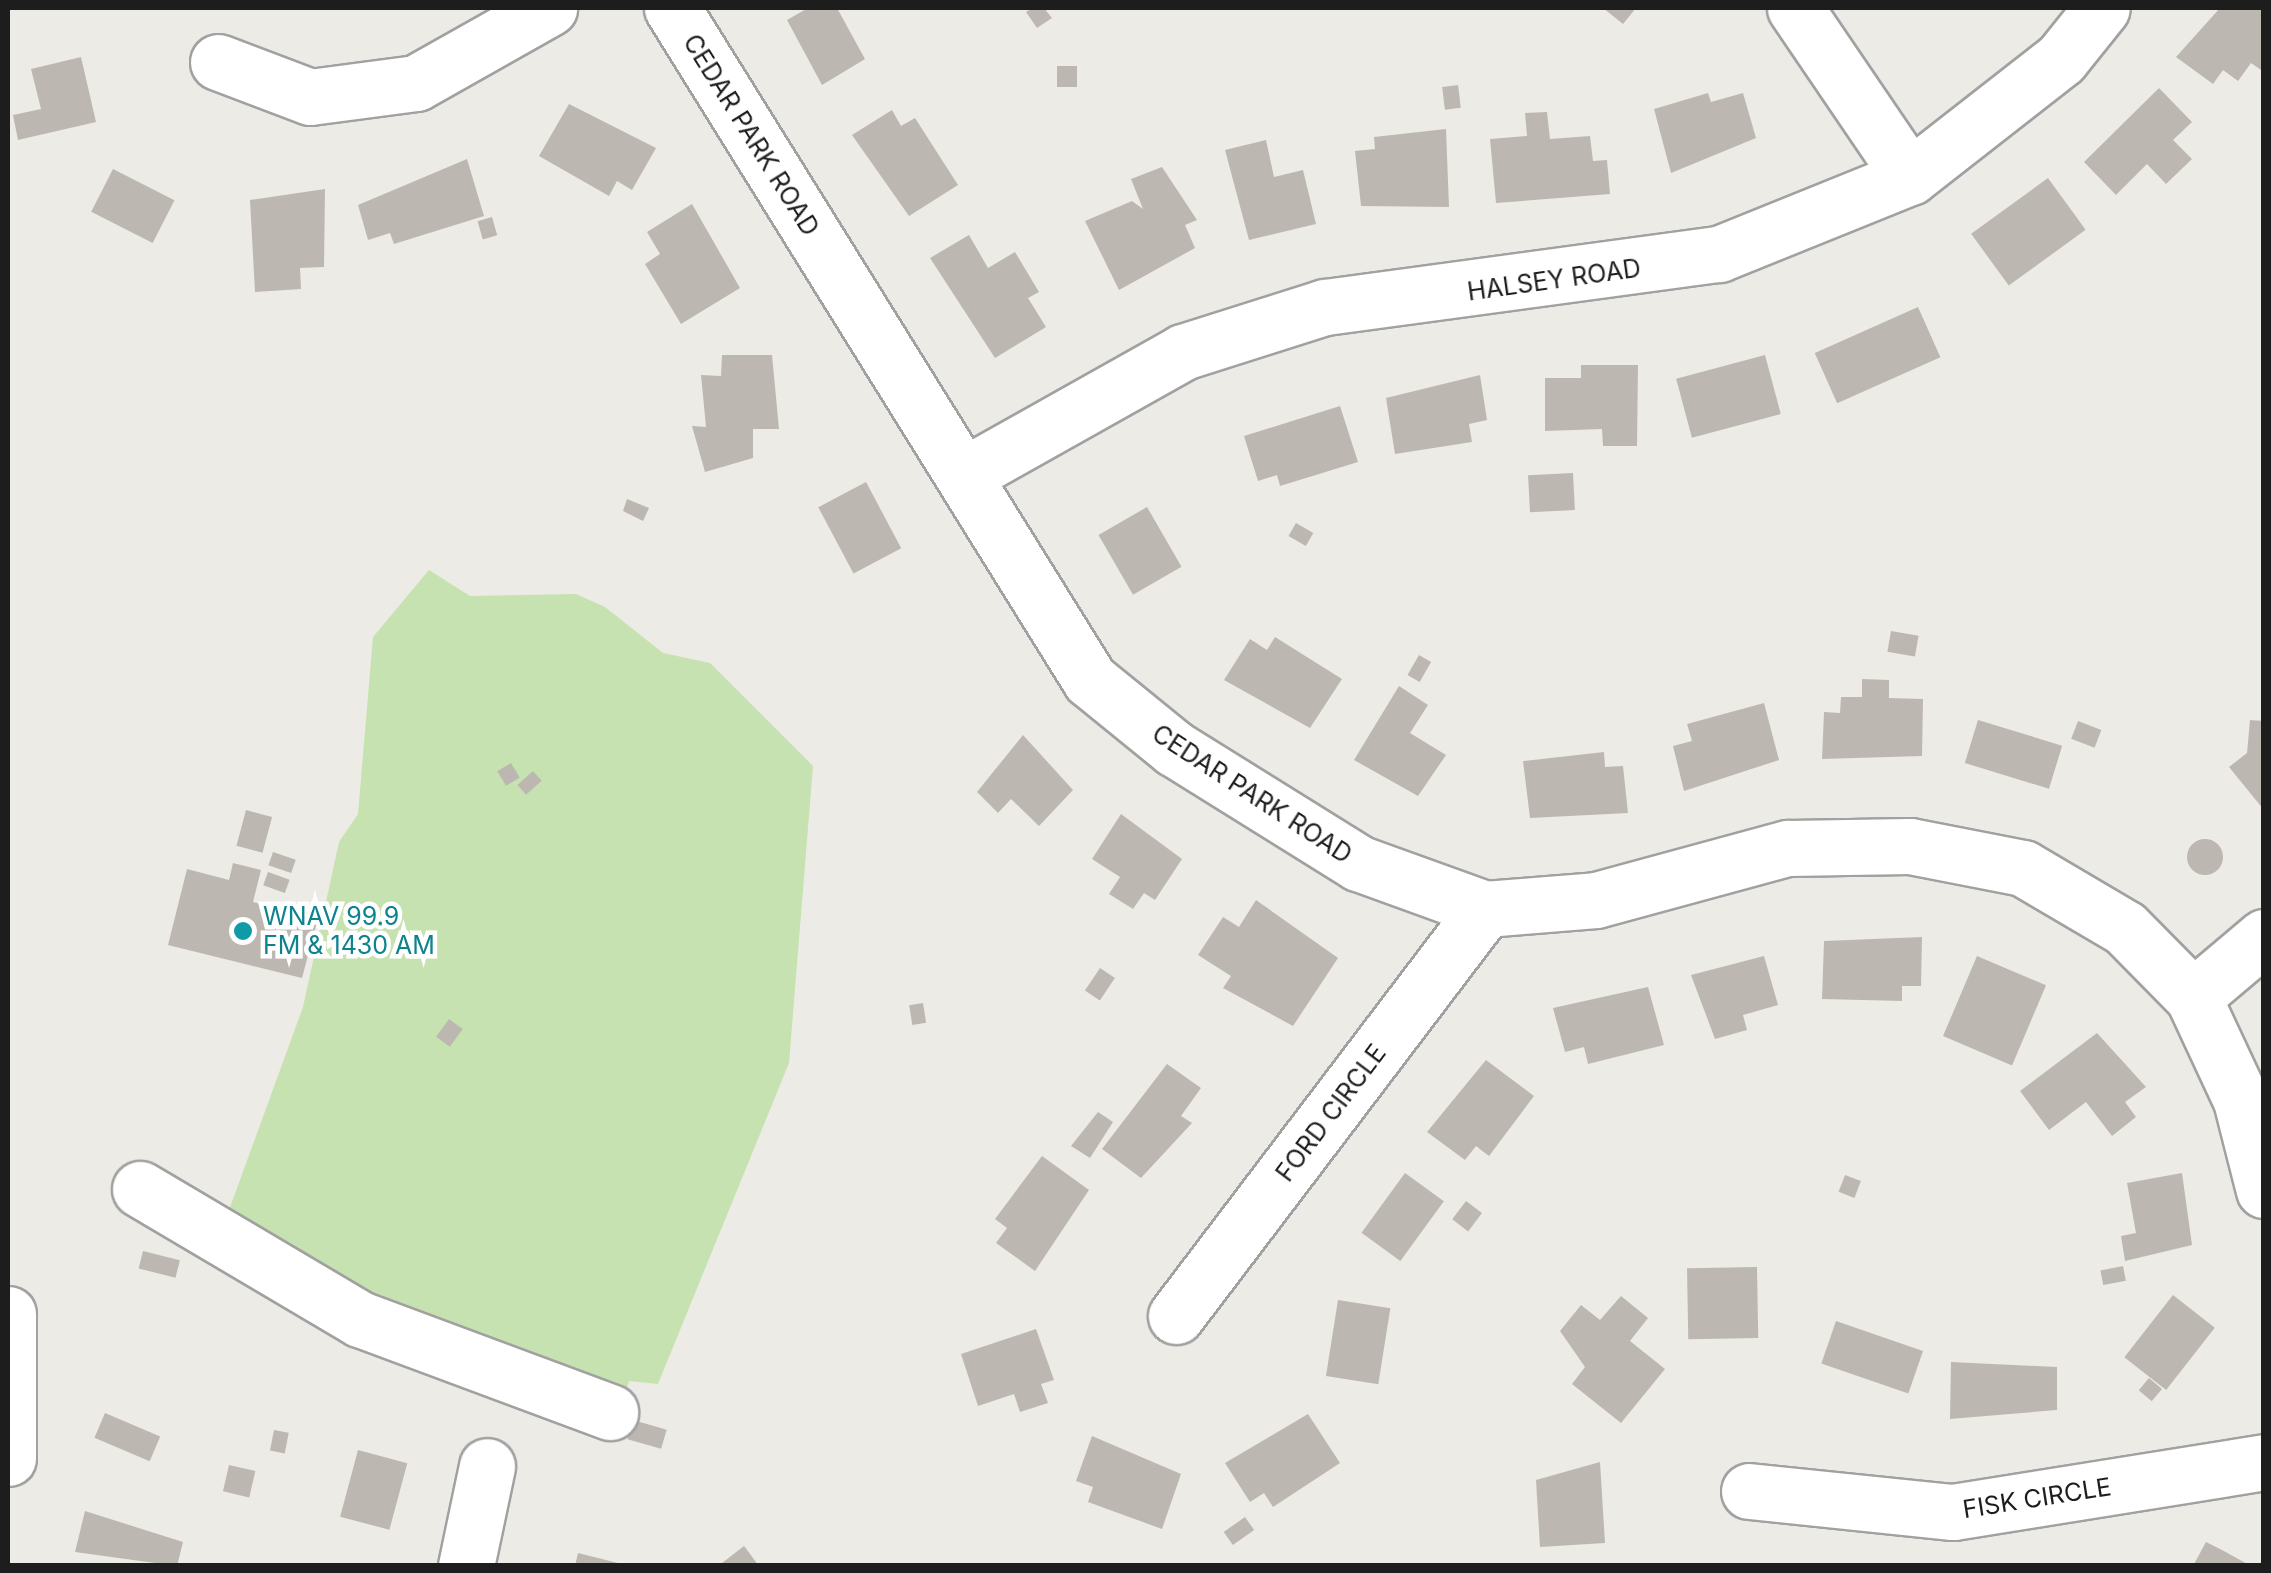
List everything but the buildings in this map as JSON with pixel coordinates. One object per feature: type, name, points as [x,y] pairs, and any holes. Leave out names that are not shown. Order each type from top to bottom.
[{"type":"street","points":[[218,62],[310,97],[416,83],[549,8]]},
{"type":"street","name":"CEDAR PARK ROAD","points":[[672,8],[1090,680],[1175,749],[1358,863],[1485,909],[1596,900],[1788,848],[1910,846],[2023,868],[2125,928],[2193,998],[2241,1100],[2264,1190]]},
{"type":"street","points":[[1794,8],[1910,176]]},
{"type":"street","name":"HALSEY ROAD","points":[[964,475],[1183,352],[1326,307],[1719,254],[1910,176],[2061,59],[2102,8]]},
{"type":"street","name":"FORD CIRCLE","points":[[1176,1316],[1485,909]]},
{"type":"street","points":[[2193,998],[2264,937]]},
{"type":"street","points":[[140,1189],[360,1319],[610,1412]]},
{"type":"street","points":[[8,1314],[8,1458]]},
{"type":"street","name":"FISK CIRCLE","points":[[1749,1491],[1952,1512],[2264,1462]]},
{"type":"street","points":[[466,1566],[487,1466]]},
{"type":"green space","points":[[429,570],[470,596],[576,594],[605,607],[663,653],[710,663],[813,766],[789,1063],[658,1384],[629,1381],[622,1407],[359,1308],[225,1221],[303,1007],[339,842],[358,814],[373,637]]},
{"type":"place","name":"WNAV 99.9 FM & 1430 AM","points":[[243,931]]}]
